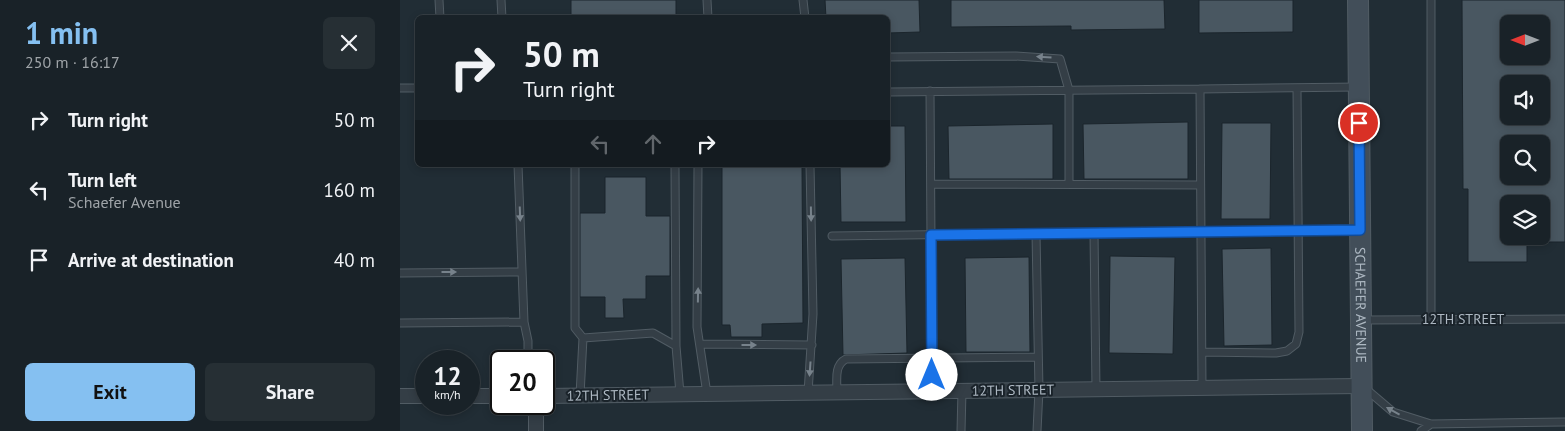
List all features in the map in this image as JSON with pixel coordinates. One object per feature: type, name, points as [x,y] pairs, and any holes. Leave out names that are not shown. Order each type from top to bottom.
[{"type":"street","name":"SCHAEFER AVENUE","points":[[1358,0],[1362,431]]},
{"type":"street","name":"12TH STREET","points":[[555,396],[1361,386]]},
{"type":"street","points":[[400,396],[415,396]]},
{"type":"street","points":[[536,415],[536,431]]},
{"type":"lane","points":[[439,0],[440,15]]},
{"type":"lane","points":[[501,0],[502,15]]},
{"type":"lane","points":[[707,0],[708,15]]},
{"type":"lane","points":[[804,0],[805,15]]},
{"type":"lane","points":[[1431,0],[1431,320]]},
{"type":"lane","points":[[890,57],[1016,56],[1060,58],[1069,90],[1069,184]]},
{"type":"lane","points":[[890,92],[1359,87]]},
{"type":"lane","points":[[400,88],[415,88]]},
{"type":"lane","points":[[1202,352],[1276,353],[1287,351],[1296,344],[1299,332],[1297,88]]},
{"type":"lane","points":[[1200,89],[1202,388]]},
{"type":"lane","points":[[930,91],[932,391]]},
{"type":"lane","points":[[518,167],[524,322],[528,350]]},
{"type":"lane","points":[[574,167],[574,328],[583,338],[580,395]]},
{"type":"lane","points":[[675,167],[676,346],[680,394]]},
{"type":"lane","points":[[698,167],[697,326],[707,394]]},
{"type":"lane","points":[[808,392],[812,345],[810,167]]},
{"type":"lane","points":[[931,184],[1200,185]]},
{"type":"lane","points":[[832,236],[1360,230]]},
{"type":"lane","points":[[1094,233],[1096,389]]},
{"type":"lane","points":[[1036,234],[1039,390],[1037,431]]},
{"type":"lane","points":[[400,273],[522,272]]},
{"type":"lane","name":"12TH STREET","points":[[1361,320],[1565,319]]},
{"type":"lane","points":[[400,323],[524,322]]},
{"type":"lane","points":[[583,338],[654,333],[676,346]]},
{"type":"lane","points":[[700,344],[812,345]]},
{"type":"lane","points":[[837,392],[838,368],[842,360],[846,359],[1038,357]]},
{"type":"lane","points":[[1361,386],[1393,412],[1431,424],[1565,422]]},
{"type":"lane","points":[[961,431],[962,391]]},
{"type":"lane","points":[[1421,431],[1431,424]]},
{"type":"building","points":[[571,0],[676,0],[676,15],[571,15]]},
{"type":"building","points":[[825,0],[919,0],[920,32],[890,33],[890,15],[826,15]]},
{"type":"building","points":[[951,0],[1164,0],[1165,29],[1071,30],[1071,26],[951,27]]},
{"type":"building","points":[[1199,0],[1293,0],[1293,32],[1199,33]]},
{"type":"building","points":[[1462,0],[1565,0],[1565,242],[1550,242],[1550,195],[1500,195],[1500,245],[1527,245],[1527,262],[1468,262],[1468,189],[1463,189]]},
{"type":"building","points":[[1188,122],[1188,179],[1084,179],[1083,124]]},
{"type":"building","points":[[1222,123],[1271,123],[1270,219],[1221,219]]},
{"type":"building","points":[[1053,124],[1053,179],[949,179],[948,126]]},
{"type":"building","points":[[890,126],[905,126],[906,222],[841,222],[840,167],[890,167]]},
{"type":"building","points":[[722,167],[802,167],[803,323],[762,324],[762,337],[731,337],[730,325],[722,325]]},
{"type":"building","points":[[605,177],[646,177],[646,216],[670,216],[670,276],[646,276],[646,299],[623,299],[624,318],[605,318],[605,297],[580,297],[580,213],[605,213]]},
{"type":"building","points":[[1271,248],[1272,345],[1224,346],[1222,249]]},
{"type":"building","points":[[1110,256],[1175,257],[1173,354],[1109,353]]},
{"type":"building","points":[[1029,257],[1030,352],[966,352],[965,258]]},
{"type":"building","points":[[905,258],[907,353],[843,355],[841,259]]},
{"type":"route","points":[[932,375],[931,235],[1360,230],[1359,123]]}]
